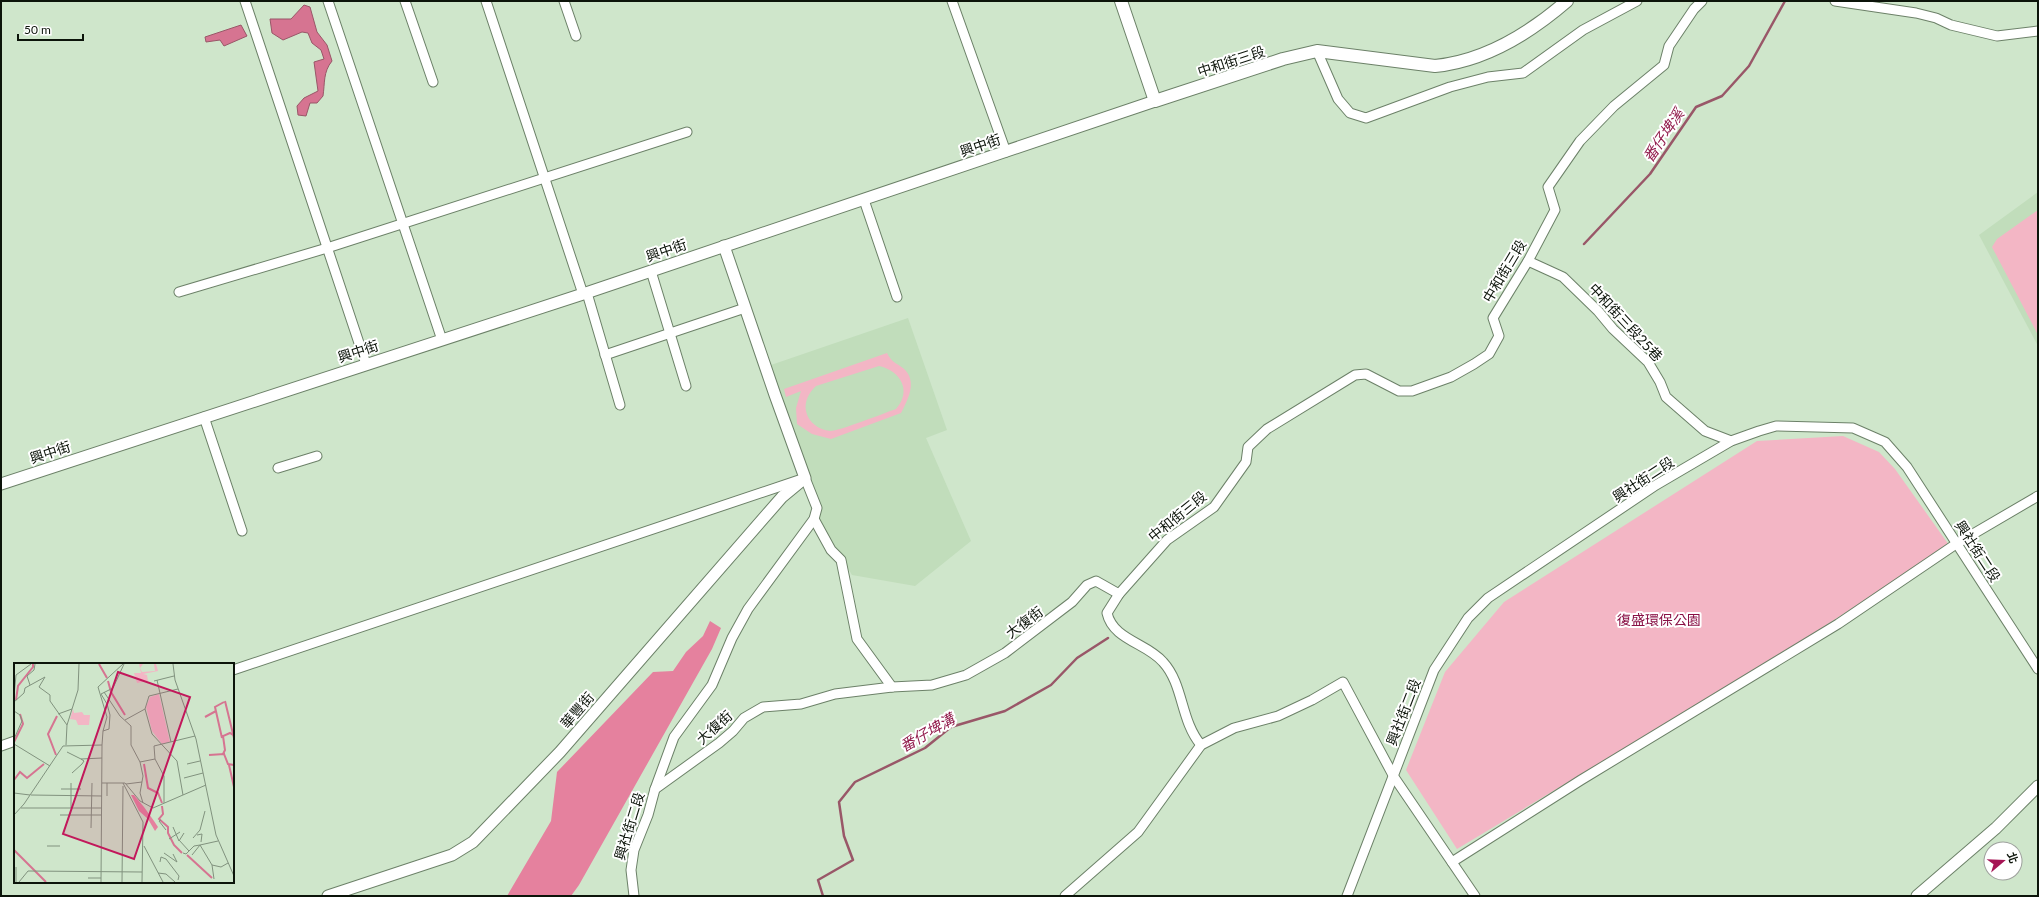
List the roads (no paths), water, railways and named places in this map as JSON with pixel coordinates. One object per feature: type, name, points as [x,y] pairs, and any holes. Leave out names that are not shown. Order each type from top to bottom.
[{"type":"main road","points":[[1121,1],[1155,101]]},
{"type":"main road","name":"中和街三段","points":[[1155,101],[1283,59],[1317,51],[1435,66],[1448,64],[1490,51],[1510,41],[1543,21],[1567,1]]},
{"type":"street","points":[[245,1],[366,364]]},
{"type":"street","points":[[328,1],[442,340]]},
{"type":"street","points":[[405,1],[433,82]]},
{"type":"street","points":[[486,1],[544,178],[585,294],[620,405]]},
{"type":"street","points":[[564,1],[576,36]]},
{"type":"street","points":[[952,1],[1006,152]]},
{"type":"street","points":[[1317,51],[1338,99],[1350,114],[1366,118],[1450,87],[1488,77],[1523,74],[1583,30],[1637,1]]},
{"type":"street","name":"中和街三段","points":[[1118,594],[1167,540],[1214,507],[1246,462],[1248,447],[1267,429],[1355,375],[1366,374],[1399,391],[1412,391],[1451,377],[1489,354],[1499,336],[1492,318],[1528,261],[1555,210],[1548,187],[1580,141],[1614,106],[1664,65],[1668,46],[1694,8],[1702,1]]},
{"type":"street","points":[[1835,1],[1936,18],[1951,25],[1997,36],[2038,31]]},
{"type":"street","name":"興中街","points":[[1,484],[585,294],[1155,101]]},
{"type":"street","points":[[179,292],[327,248],[686,132]]},
{"type":"street","points":[[864,200],[898,297]]},
{"type":"street","points":[[724,246],[805,478],[817,508],[814,519],[831,550],[841,560],[857,639],[892,686]]},
{"type":"street","name":"中和街三段25巷","points":[[1528,261],[1563,277],[1598,311],[1613,329],[1648,362],[1660,382],[1666,397],[1705,431],[1731,441]]},
{"type":"street","points":[[652,271],[686,386]]},
{"type":"street","points":[[605,355],[745,308]]},
{"type":"street","points":[[204,417],[242,531]]},
{"type":"street","name":"興社街二段","points":[[1347,896],[1434,670],[1468,618],[1488,598],[1656,485],[1731,441],[1776,426],[1853,428],[1885,442],[1907,467],[2038,668]]},
{"type":"street","points":[[278,468],[317,456]]},
{"type":"street","points":[[234,670],[805,478]]},
{"type":"street","name":"華豐街","points":[[328,896],[452,855],[473,842],[560,752],[782,498],[805,478]]},
{"type":"street","points":[[1452,862],[1587,776],[1838,624],[1956,544],[2038,496]]},
{"type":"street","name":"大復街","points":[[655,789],[674,737],[712,685],[732,638],[748,609],[814,519]]},
{"type":"street","name":"大復街","points":[[655,789],[719,743],[733,731],[744,718],[763,707],[801,704],[835,694],[892,686],[932,685],[966,674],[1005,653],[1038,630],[1072,602],[1087,585],[1096,581],[1118,594]]},
{"type":"street","points":[[1118,594],[1107,613],[1109,623],[1116,630],[1163,661],[1175,680],[1184,715],[1193,736],[1201,745]]},
{"type":"street","points":[[1065,896],[1138,832],[1201,745],[1234,728],[1278,716],[1312,700],[1343,682],[1394,777],[1475,896]]},
{"type":"street","points":[[1,746],[14,741]]},
{"type":"street","points":[[1917,896],[1996,828],[2038,786]]},
{"type":"street","name":"興社街二段","points":[[634,896],[631,870],[634,850],[648,815],[655,789]]},
{"type":"waterway","name":"番仔埤溪","points":[[1584,244],[1650,174],[1696,107],[1722,96],[1749,66],[1785,1]]},
{"type":"waterway","name":"番仔埤溝","points":[[823,896],[818,880],[853,860],[844,836],[839,802],[855,782],[925,748],[951,727],[1005,711],[1051,685],[1077,658],[1108,638]]},
{"type":"park label","name":"復盛環保公園","points":[[1659,619]]}]
